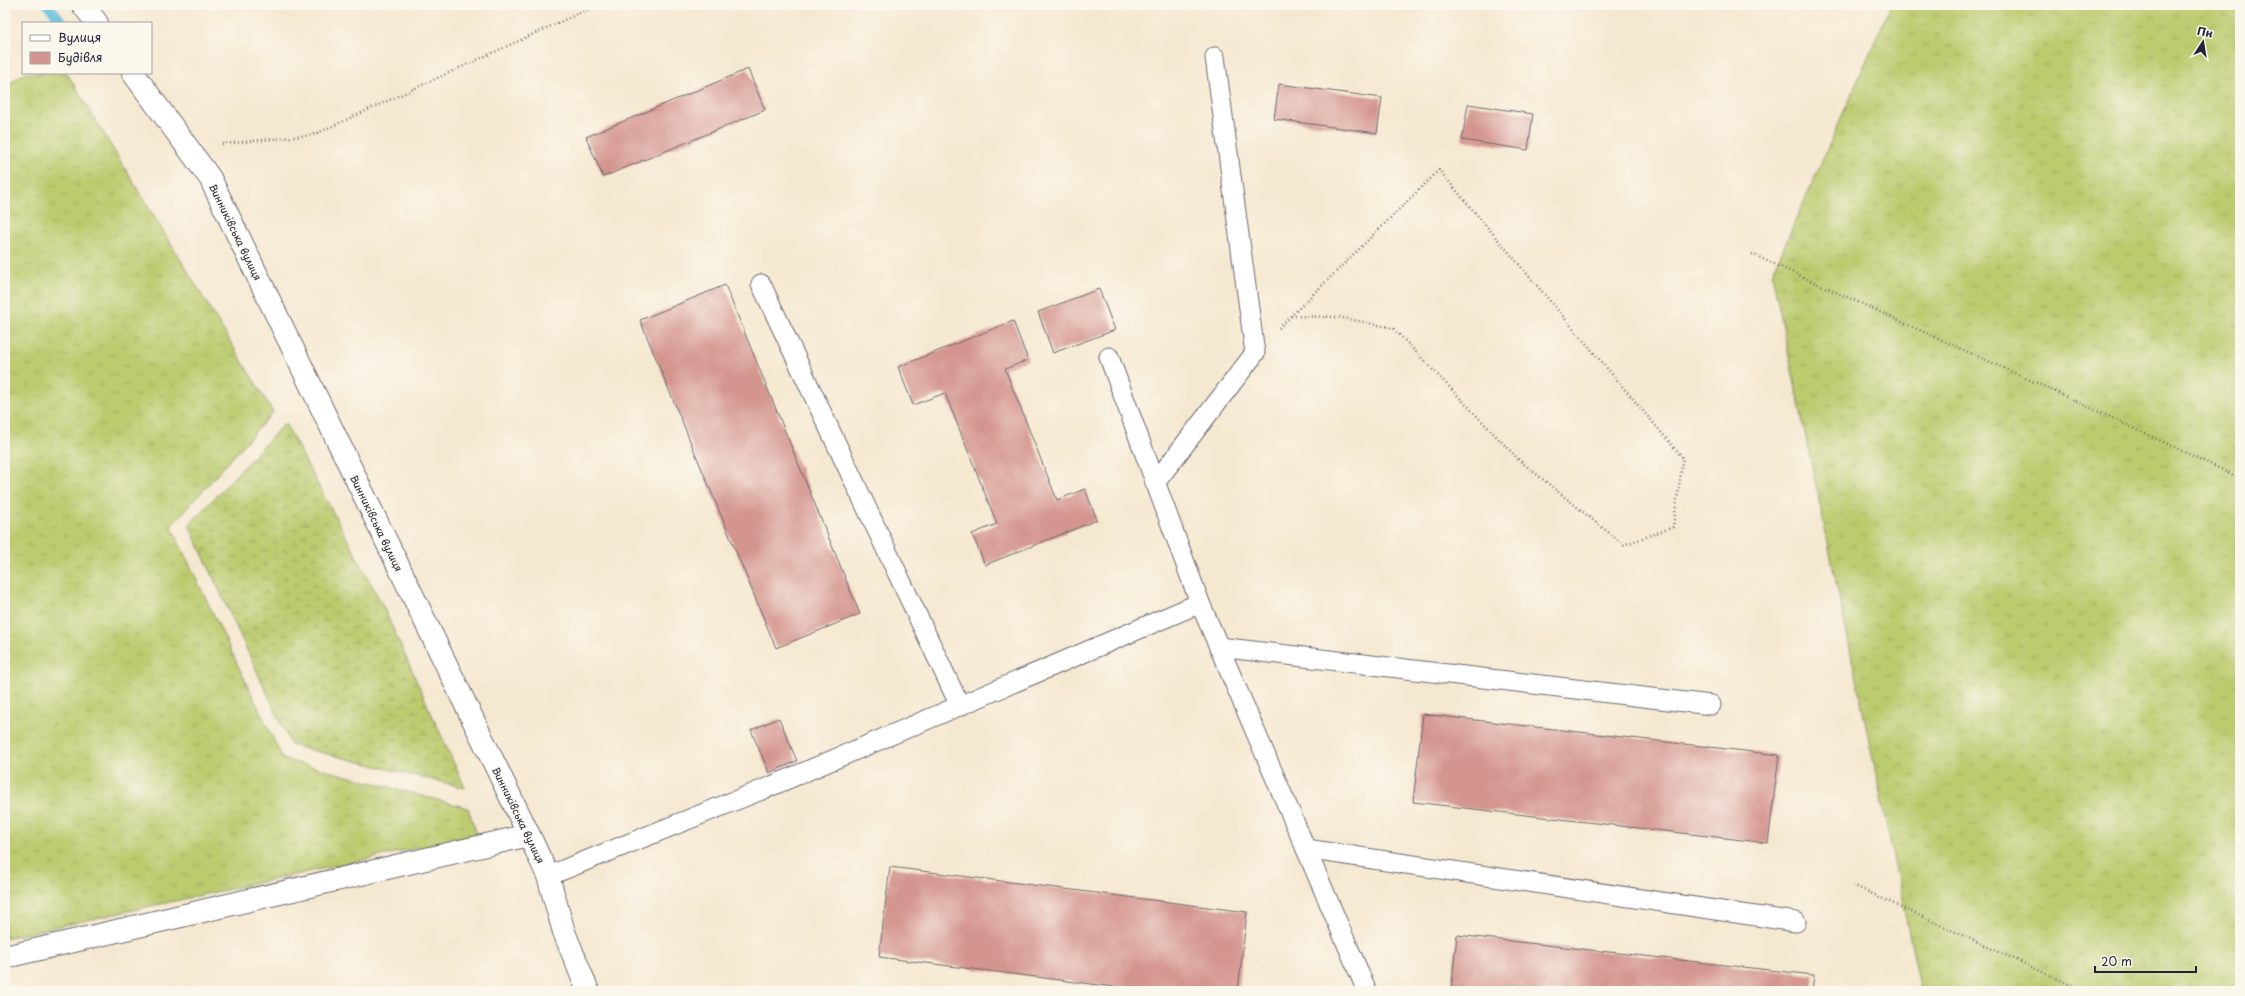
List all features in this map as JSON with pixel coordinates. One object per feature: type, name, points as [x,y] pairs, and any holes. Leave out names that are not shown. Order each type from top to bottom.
[{"type":"main road","points":[[83,5],[96,22]]},
{"type":"main road","name":"Винниківська вулиця","points":[[134,74],[210,178],[529,835],[548,876],[564,932],[588,991]]},
{"type":"main road","points":[[5,957],[529,835]]},
{"type":"lane","points":[[1155,483],[1255,353],[1215,57]]},
{"type":"lane","points":[[761,284],[960,706]]},
{"type":"lane","points":[[1109,357],[1200,603],[1367,991]]},
{"type":"lane","points":[[548,876],[774,785],[1200,603]]},
{"type":"lane","points":[[1219,647],[1711,705]]},
{"type":"lane","points":[[1306,849],[1796,922]]},
{"type":"path","points":[[188,148],[313,135],[597,5]]},
{"type":"path","points":[[1255,353],[1292,316],[1439,170],[1683,458],[1673,527],[1624,545],[1518,460],[1393,328],[1338,317],[1292,316]]},
{"type":"path","points":[[1752,254],[2063,394],[2240,478]]},
{"type":"path","points":[[1853,885],[2084,991]]},
{"type":"green space","points":[[1891,5],[2240,5],[2240,991],[1921,991],[1772,274]]},
{"type":"green space","points":[[23,74],[68,74],[273,412],[171,526],[283,759],[468,808],[477,835],[5,938],[5,87]]},
{"type":"green space","points":[[285,423],[381,602],[465,788],[291,745],[189,525]]},
{"type":"building","points":[[748,69],[765,110],[603,177],[586,137]]},
{"type":"building","points":[[1279,84],[1382,98],[1377,133],[1274,119]]},
{"type":"building","points":[[1468,104],[1533,114],[1528,150],[1462,140]]},
{"type":"building","points":[[725,285],[860,614],[776,648],[640,320]]},
{"type":"building","points":[[1099,289],[1115,330],[1053,353],[1038,312]]},
{"type":"building","points":[[1013,321],[1028,360],[1005,369],[1057,500],[1085,489],[1097,520],[985,565],[972,534],[997,524],[945,393],[913,405],[898,367]]},
{"type":"building","points":[[1423,714],[1779,755],[1768,843],[1413,802]]},
{"type":"building","points":[[779,718],[797,761],[769,773],[751,730]]},
{"type":"building","points":[[890,867],[1247,912],[1238,991],[1146,991],[879,957]]},
{"type":"building","points":[[1457,935],[1814,975],[1812,991],[1451,991]]},
{"type":"waterway","points":[[48,5],[62,22]]}]
